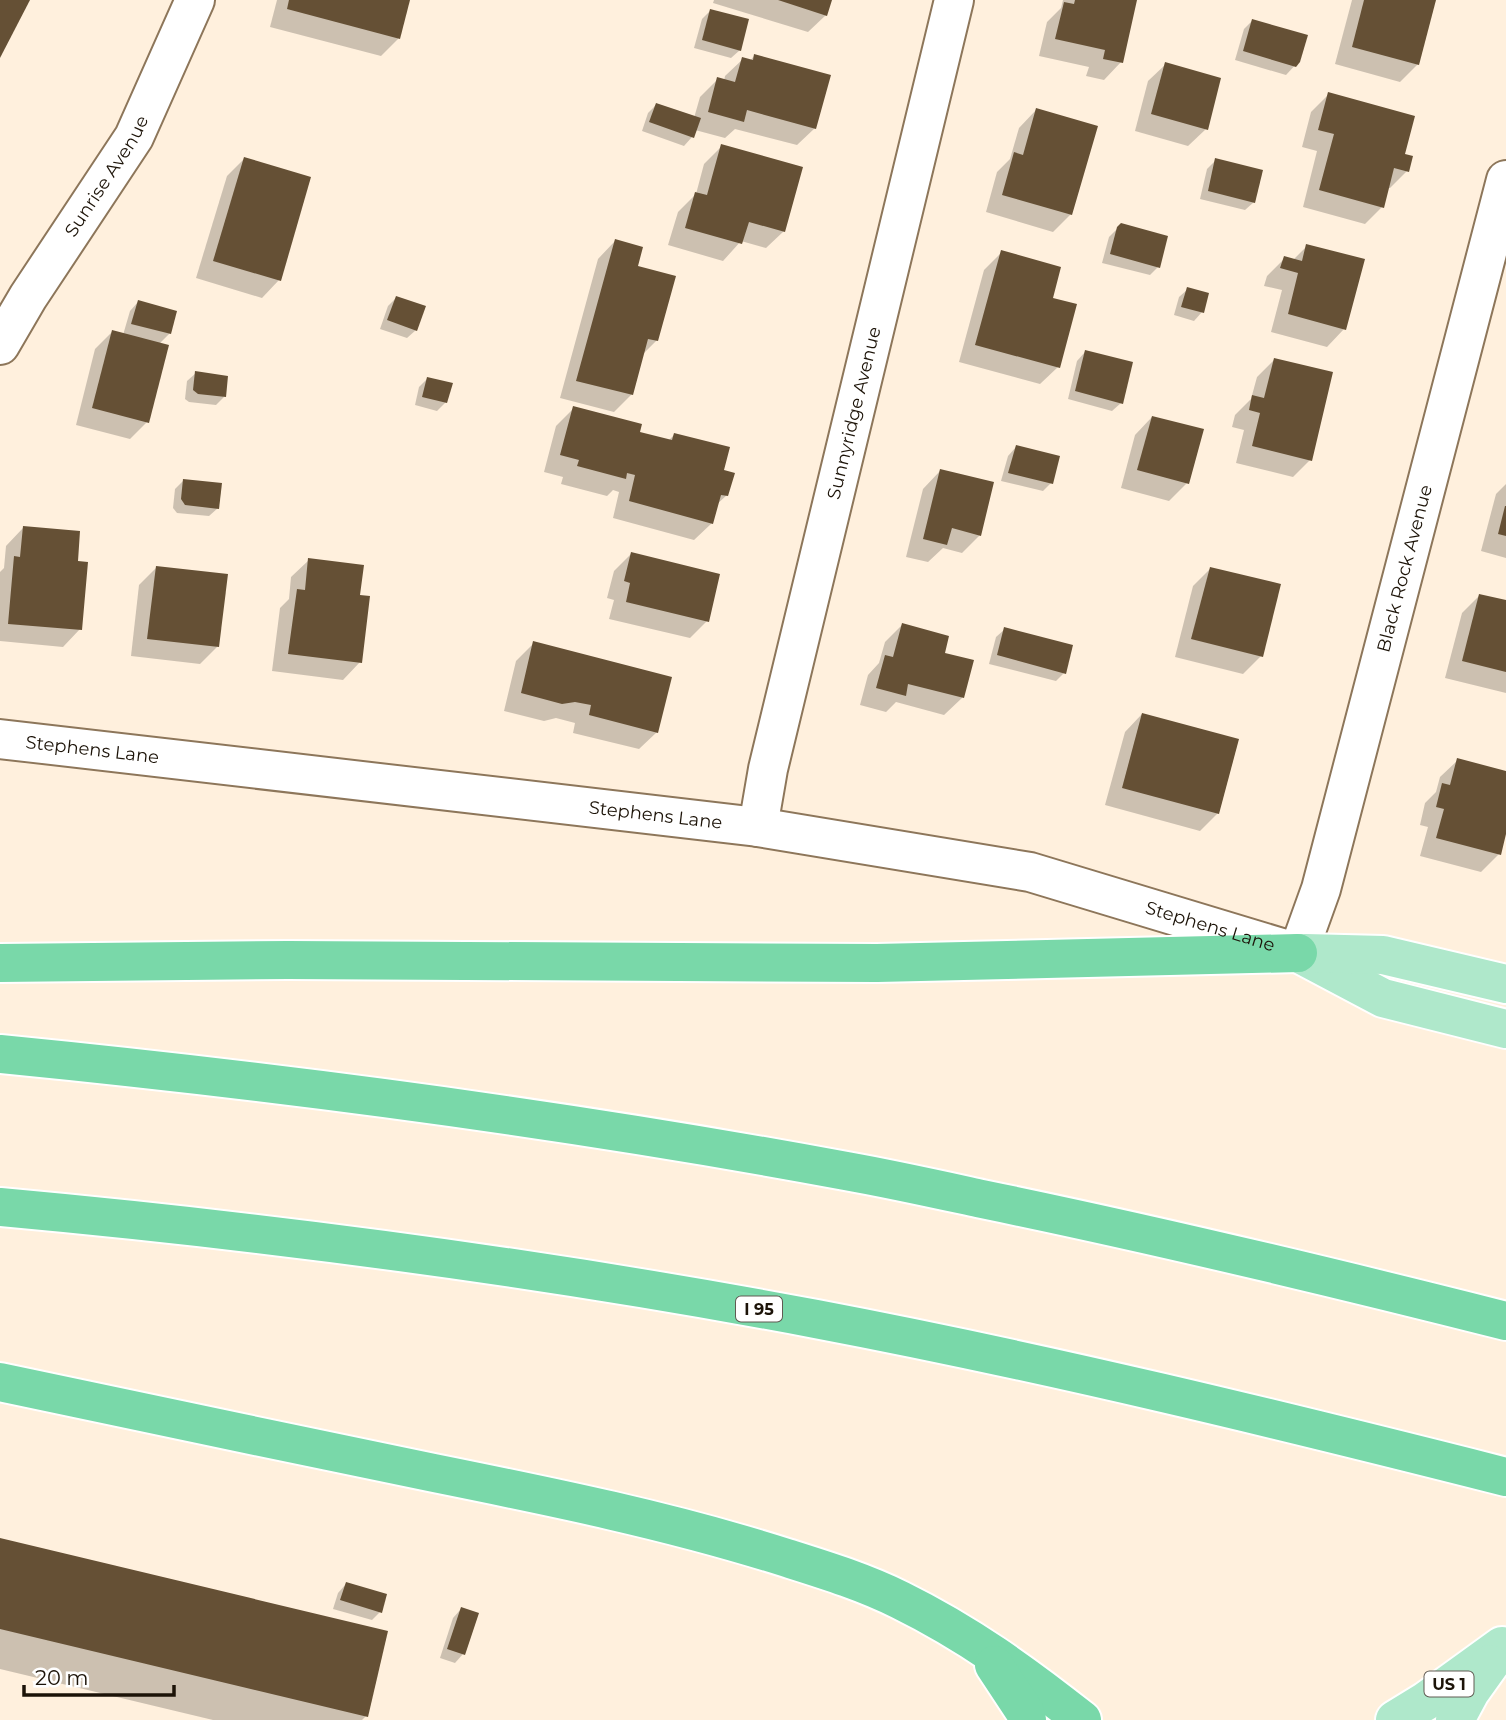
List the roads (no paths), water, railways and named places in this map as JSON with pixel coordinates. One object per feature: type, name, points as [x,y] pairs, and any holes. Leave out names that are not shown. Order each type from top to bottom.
[{"type":"highway","points":[[0,963],[288,960],[877,963],[1298,953]]},
{"type":"highway","points":[[0,1054],[132,1067],[491,1112],[850,1171],[1244,1256],[1506,1321]]},
{"type":"highway","name":"I 95","points":[[0,1207],[295,1238],[471,1262],[635,1287],[815,1319],[992,1354],[1161,1392],[1506,1477]]},
{"type":"highway","points":[[0,1382],[626,1513],[736,1542],[838,1575],[897,1599],[972,1639],[1044,1689],[1082,1720]]},
{"type":"highway","points":[[972,1639],[1010,1687],[1027,1720]]},
{"type":"main road","name":"Stephens Lane","points":[[1298,953],[1382,955],[1506,984]]},
{"type":"main road","name":"Stephens Lane","points":[[1298,953],[1382,998],[1506,1029]]},
{"type":"main road","name":"US 1","points":[[1395,1720],[1504,1645]]},
{"type":"main road","name":"US 1","points":[[1455,1720],[1504,1645]]},
{"type":"street","name":"Sunrise Avenue","points":[[0,345],[28,297],[134,137],[195,0]]},
{"type":"street","name":"Sunnyridge Avenue","points":[[758,827],[768,769],[954,0]]},
{"type":"street","name":"Black Rock Avenue","points":[[1298,953],[1321,890],[1506,180]]},
{"type":"street","name":"Stephens Lane","points":[[0,739],[758,827],[1031,872],[1298,953]]}]
